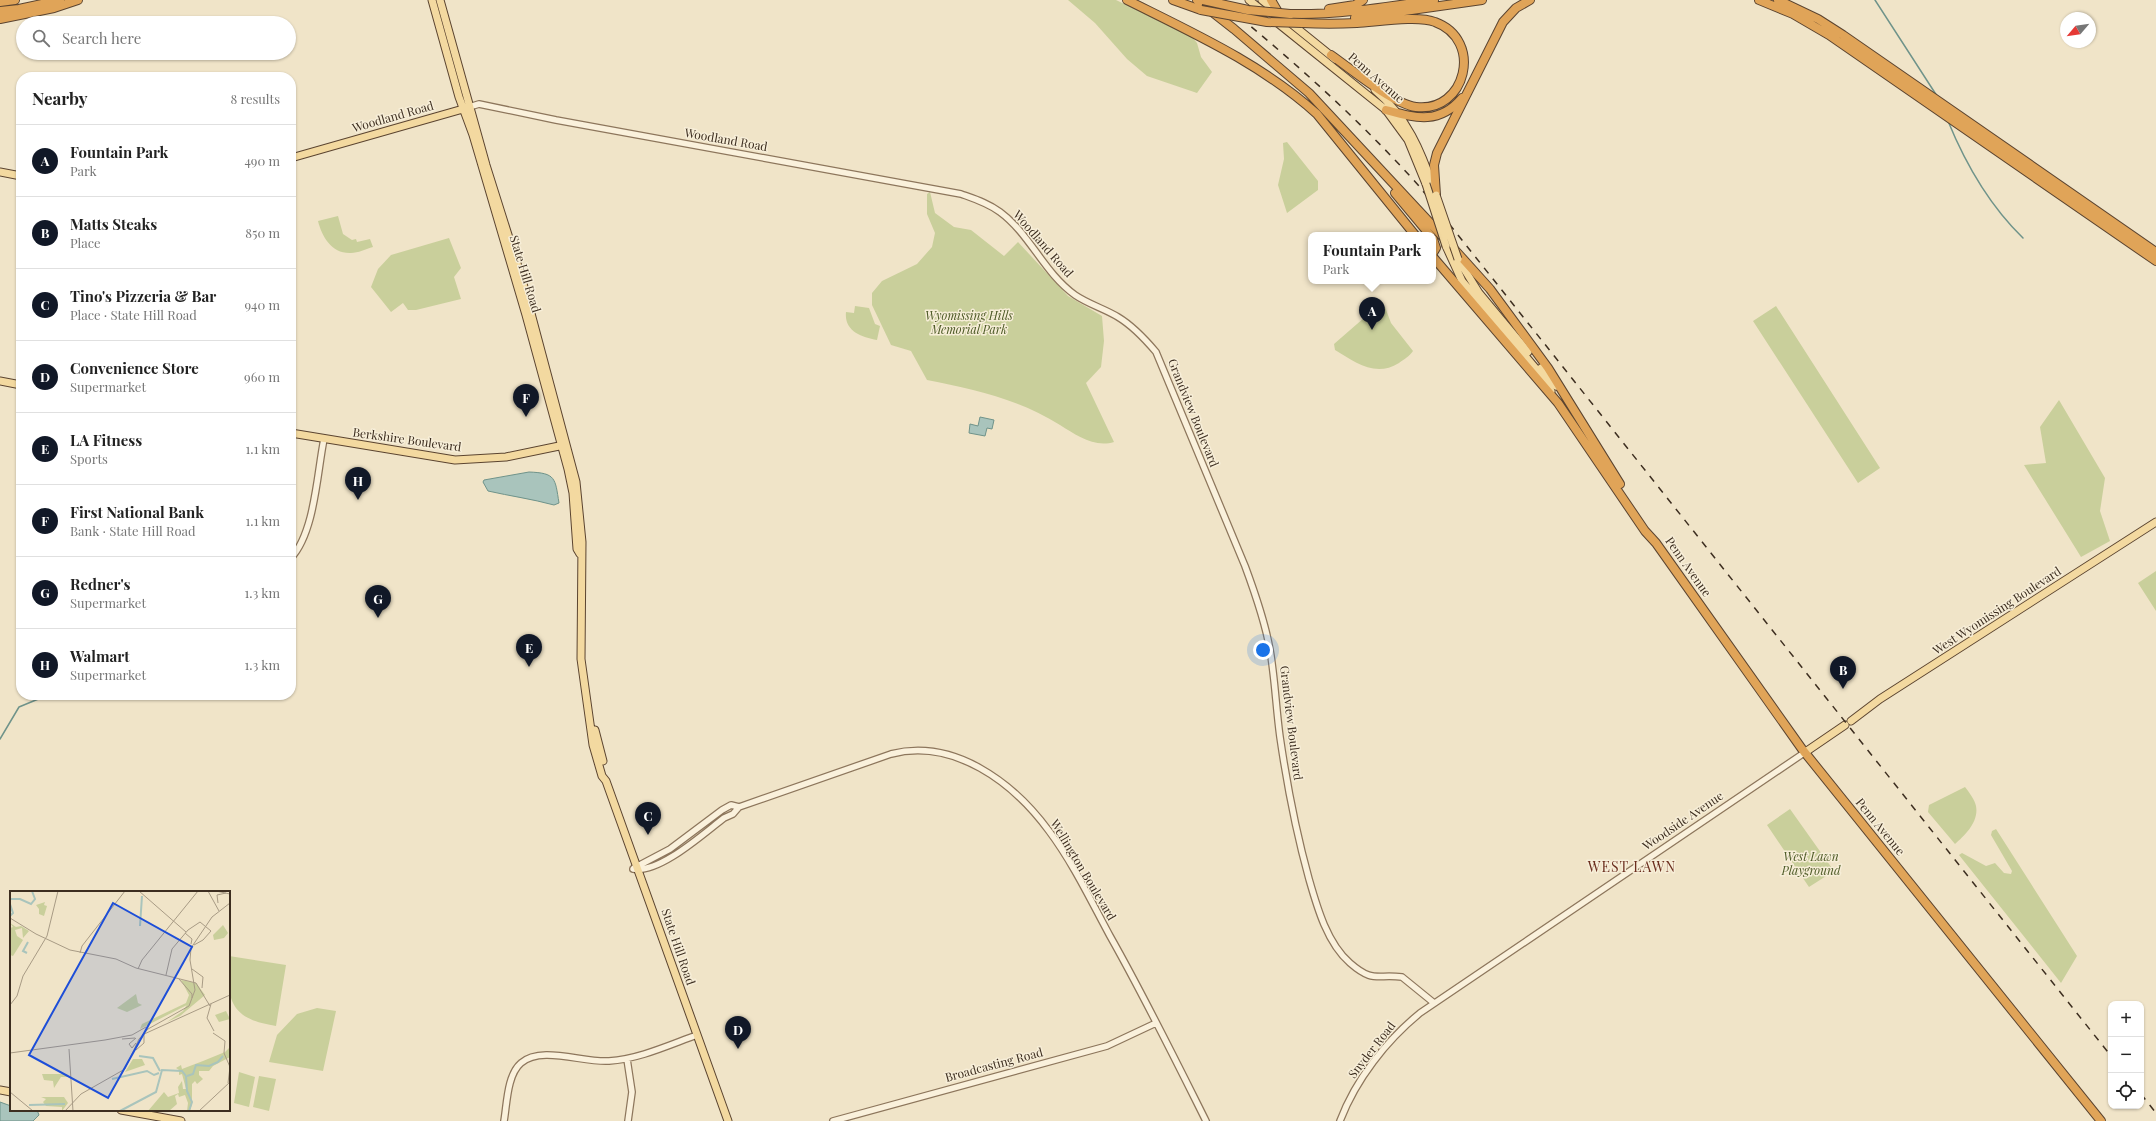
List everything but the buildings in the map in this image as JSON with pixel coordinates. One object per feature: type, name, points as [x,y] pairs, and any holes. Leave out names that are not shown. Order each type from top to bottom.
[{"type":"highway","points":[[0,2],[15,0]]},
{"type":"highway","points":[[0,11],[19,9],[60,0]]},
{"type":"highway","points":[[0,19],[54,8],[78,0]]},
{"type":"highway","points":[[1128,0],[1240,58],[1317,114],[1413,232]]},
{"type":"highway","points":[[1173,0],[1201,10],[1267,22],[1354,24],[1418,20],[1434,21],[1448,29],[1460,44],[1464,58],[1464,70],[1458,85],[1445,99],[1430,106],[1416,107],[1399,102],[1331,55]]},
{"type":"highway","name":"Penn Avenue","points":[[1197,0],[1283,69],[1309,93],[1490,289],[1548,368],[1649,528],[1653,538],[1804,752],[2101,1121]]},
{"type":"highway","points":[[1203,0],[1248,10],[1290,14],[1334,13],[1434,0]]},
{"type":"highway","points":[[1271,0],[1278,12]]},
{"type":"highway","points":[[1290,14],[1350,6],[1363,0]]},
{"type":"highway","points":[[1302,23],[1367,17],[1482,0]]},
{"type":"highway","points":[[1436,195],[1436,159],[1471,84],[1503,22],[1516,8],[1530,0]]},
{"type":"highway","points":[[1759,0],[1793,14],[1829,35],[2156,261]]},
{"type":"highway","points":[[1778,0],[1818,19],[1843,35],[2156,252]]},
{"type":"highway","points":[[1386,110],[1415,118],[1440,114],[1459,101],[1471,84]]},
{"type":"highway","points":[[1367,156],[1428,232]]},
{"type":"highway","name":"Penn Avenue","points":[[1436,261],[1558,403],[1645,531],[1653,538]]},
{"type":"main road","name":"State Hill Road","points":[[432,0],[467,108]]},
{"type":"main road","name":"State Hill Road","points":[[440,0],[481,166],[564,445],[573,494],[577,549],[581,558],[581,659],[593,745],[602,776],[606,781],[638,868],[728,1121]]},
{"type":"main road","name":"Penn Avenue","points":[[1249,0],[1386,110],[1408,140],[1426,184],[1446,246],[1462,281],[1537,370],[1558,403]]},
{"type":"main road","name":"Penn Avenue","points":[[1262,0],[1381,95],[1398,113],[1416,140],[1458,259],[1479,293],[1566,398]]},
{"type":"main road","name":"Woodland Road","points":[[296,157],[467,108]]},
{"type":"main road","points":[[0,172],[16,175]]},
{"type":"main road","points":[[0,381],[16,384]]},
{"type":"main road","name":"Berkshire Boulevard","points":[[296,434],[455,460],[506,457],[564,445]]},
{"type":"main road","name":"West Wyomissing Boulevard","points":[[1848,723],[1880,699],[2156,522]]},
{"type":"main road","name":"Woodside Avenue","points":[[1804,752],[1848,723]]},
{"type":"main road","points":[[0,1090],[10,1092]]},
{"type":"main road","points":[[126,1111],[181,1121]]},
{"type":"street","name":"Woodland Road","points":[[467,108],[478,104],[556,120],[961,194],[985,203],[999,212],[1017,228],[1042,262],[1075,295],[1119,317]]},
{"type":"street","name":"Grandview Boulevard","points":[[1119,317],[1137,331],[1156,352],[1245,566],[1256,598],[1270,648],[1280,735],[1298,840],[1315,901],[1324,924],[1338,950],[1348,962],[1359,970],[1371,977],[1402,977],[1434,1003]]},
{"type":"street","points":[[296,551],[306,532],[324,439]]},
{"type":"street","name":"Wellington Boulevard","points":[[638,868],[665,862],[724,818],[733,814],[739,807],[898,752],[914,750],[954,755],[975,765],[1009,790],[1036,815],[1050,833],[1130,971],[1206,1121]]},
{"type":"street","name":"Woodside Avenue","points":[[1434,1003],[1804,752]]},
{"type":"street","name":"Wellington Boulevard","points":[[638,868],[665,852],[722,810],[731,805],[739,807]]},
{"type":"street","name":"Snyder Road","points":[[1340,1121],[1345,1108],[1366,1072],[1401,1029],[1434,1003]]},
{"type":"street","name":"Broadcasting Road","points":[[833,1121],[1107,1046],[1156,1022]]},
{"type":"street","points":[[504,1121],[514,1071],[519,1064],[528,1058],[541,1054],[595,1062],[627,1059],[697,1035]]},
{"type":"street","points":[[627,1059],[632,1088],[628,1121]]},
{"type":"green space","points":[[1068,0],[1116,0],[1192,37],[1197,43],[1201,57],[1212,72],[1197,93],[1147,76],[1127,59],[1095,23]]},
{"type":"green space","points":[[1287,142],[1318,181],[1318,190],[1287,213],[1278,185],[1284,159],[1283,143]]},
{"type":"green space","name":"Wyomissing Hills Memorial Park","points":[[930,192],[935,213],[954,227],[971,230],[1004,256],[1018,242],[1068,296],[1102,316],[1104,341],[1101,367],[1086,383],[1114,442],[1092,442],[1028,408],[978,391],[927,380],[911,351],[891,345],[872,305],[872,293],[882,281],[917,264],[932,247],[935,233],[927,214],[927,194]]},
{"type":"green space","points":[[338,216],[343,234],[352,240],[356,239],[357,242],[370,239],[373,247],[351,253],[344,253],[333,248],[322,233],[318,221]]},
{"type":"green space","points":[[449,238],[461,268],[454,277],[461,299],[416,310],[408,310],[403,303],[391,312],[371,287],[378,269],[391,255]]},
{"type":"green space","points":[[1380,304],[1385,307],[1391,323],[1413,351],[1399,363],[1382,369],[1373,369],[1350,359],[1335,350],[1334,344]]},
{"type":"green space","points":[[855,306],[869,308],[875,324],[880,326],[877,340],[860,335],[848,324],[846,312],[854,313]]},
{"type":"green space","points":[[1776,306],[1880,468],[1858,483],[1753,321]]},
{"type":"green space","points":[[2059,400],[2105,478],[2100,511],[2110,541],[2081,557],[2024,465],[2046,463],[2040,427]]},
{"type":"green space","points":[[2156,571],[2156,611],[2138,583]]},
{"type":"green space","points":[[1965,787],[1974,801],[1976,812],[1970,828],[1955,844],[1928,812],[1929,805]]},
{"type":"green space","name":"West Lawn Playground","points":[[1790,809],[1834,871],[1809,887],[1767,825]]},
{"type":"green space","points":[[1996,829],[2077,956],[2061,983],[1959,855],[1962,853],[1986,866],[1995,863],[2004,873],[2011,874],[2012,871],[1991,835],[1992,831]]},
{"type":"green space","points":[[230,956],[286,965],[276,1026],[261,1023],[249,1018],[240,1012],[234,1005],[230,996]]},
{"type":"green space","points":[[317,1008],[336,1011],[323,1071],[269,1062],[277,1035],[297,1014]]},
{"type":"green space","points":[[239,1072],[255,1077],[249,1107],[234,1103]]},
{"type":"green space","points":[[259,1076],[276,1079],[269,1111],[253,1107]]},
{"type":"water","points":[[980,417],[994,420],[992,429],[987,428],[985,436],[969,433],[970,424],[978,426]]},
{"type":"water","points":[[529,472],[545,474],[553,478],[559,503],[554,505],[488,491],[483,482],[484,480]]},
{"type":"water","points":[[0,1102],[10,1106],[10,1111],[37,1111],[39,1115],[33,1121],[0,1121]]},
{"type":"waterway","points":[[1875,0],[1937,96]]},
{"type":"waterway","points":[[1948,121],[1971,169],[1980,184],[1999,212],[2023,238]]},
{"type":"waterway","points":[[0,739],[19,707],[36,700]]},
{"type":"railway","points":[[1219,0],[1323,89],[1372,136],[1419,186],[2108,1052]]},
{"type":"railway","points":[[2144,1098],[2156,1113]]},
{"type":"place","name":"Fountain Park","points":[[1372,330]]},
{"type":"place","name":"First National Bank","points":[[526,417]]},
{"type":"place","name":"Walmart","points":[[358,500]]},
{"type":"place","name":"Redner's","points":[[378,618]]},
{"type":"place","name":"LA Fitness","points":[[529,667]]},
{"type":"place","name":"Matts Steaks","points":[[1843,689]]},
{"type":"place","name":"Tino's Pizzeria & Bar","points":[[648,835]]},
{"type":"place","name":"Convenience Store","points":[[738,1049]]},
{"type":"district","name":"WEST LAWN","points":[[1632,867]]}]
